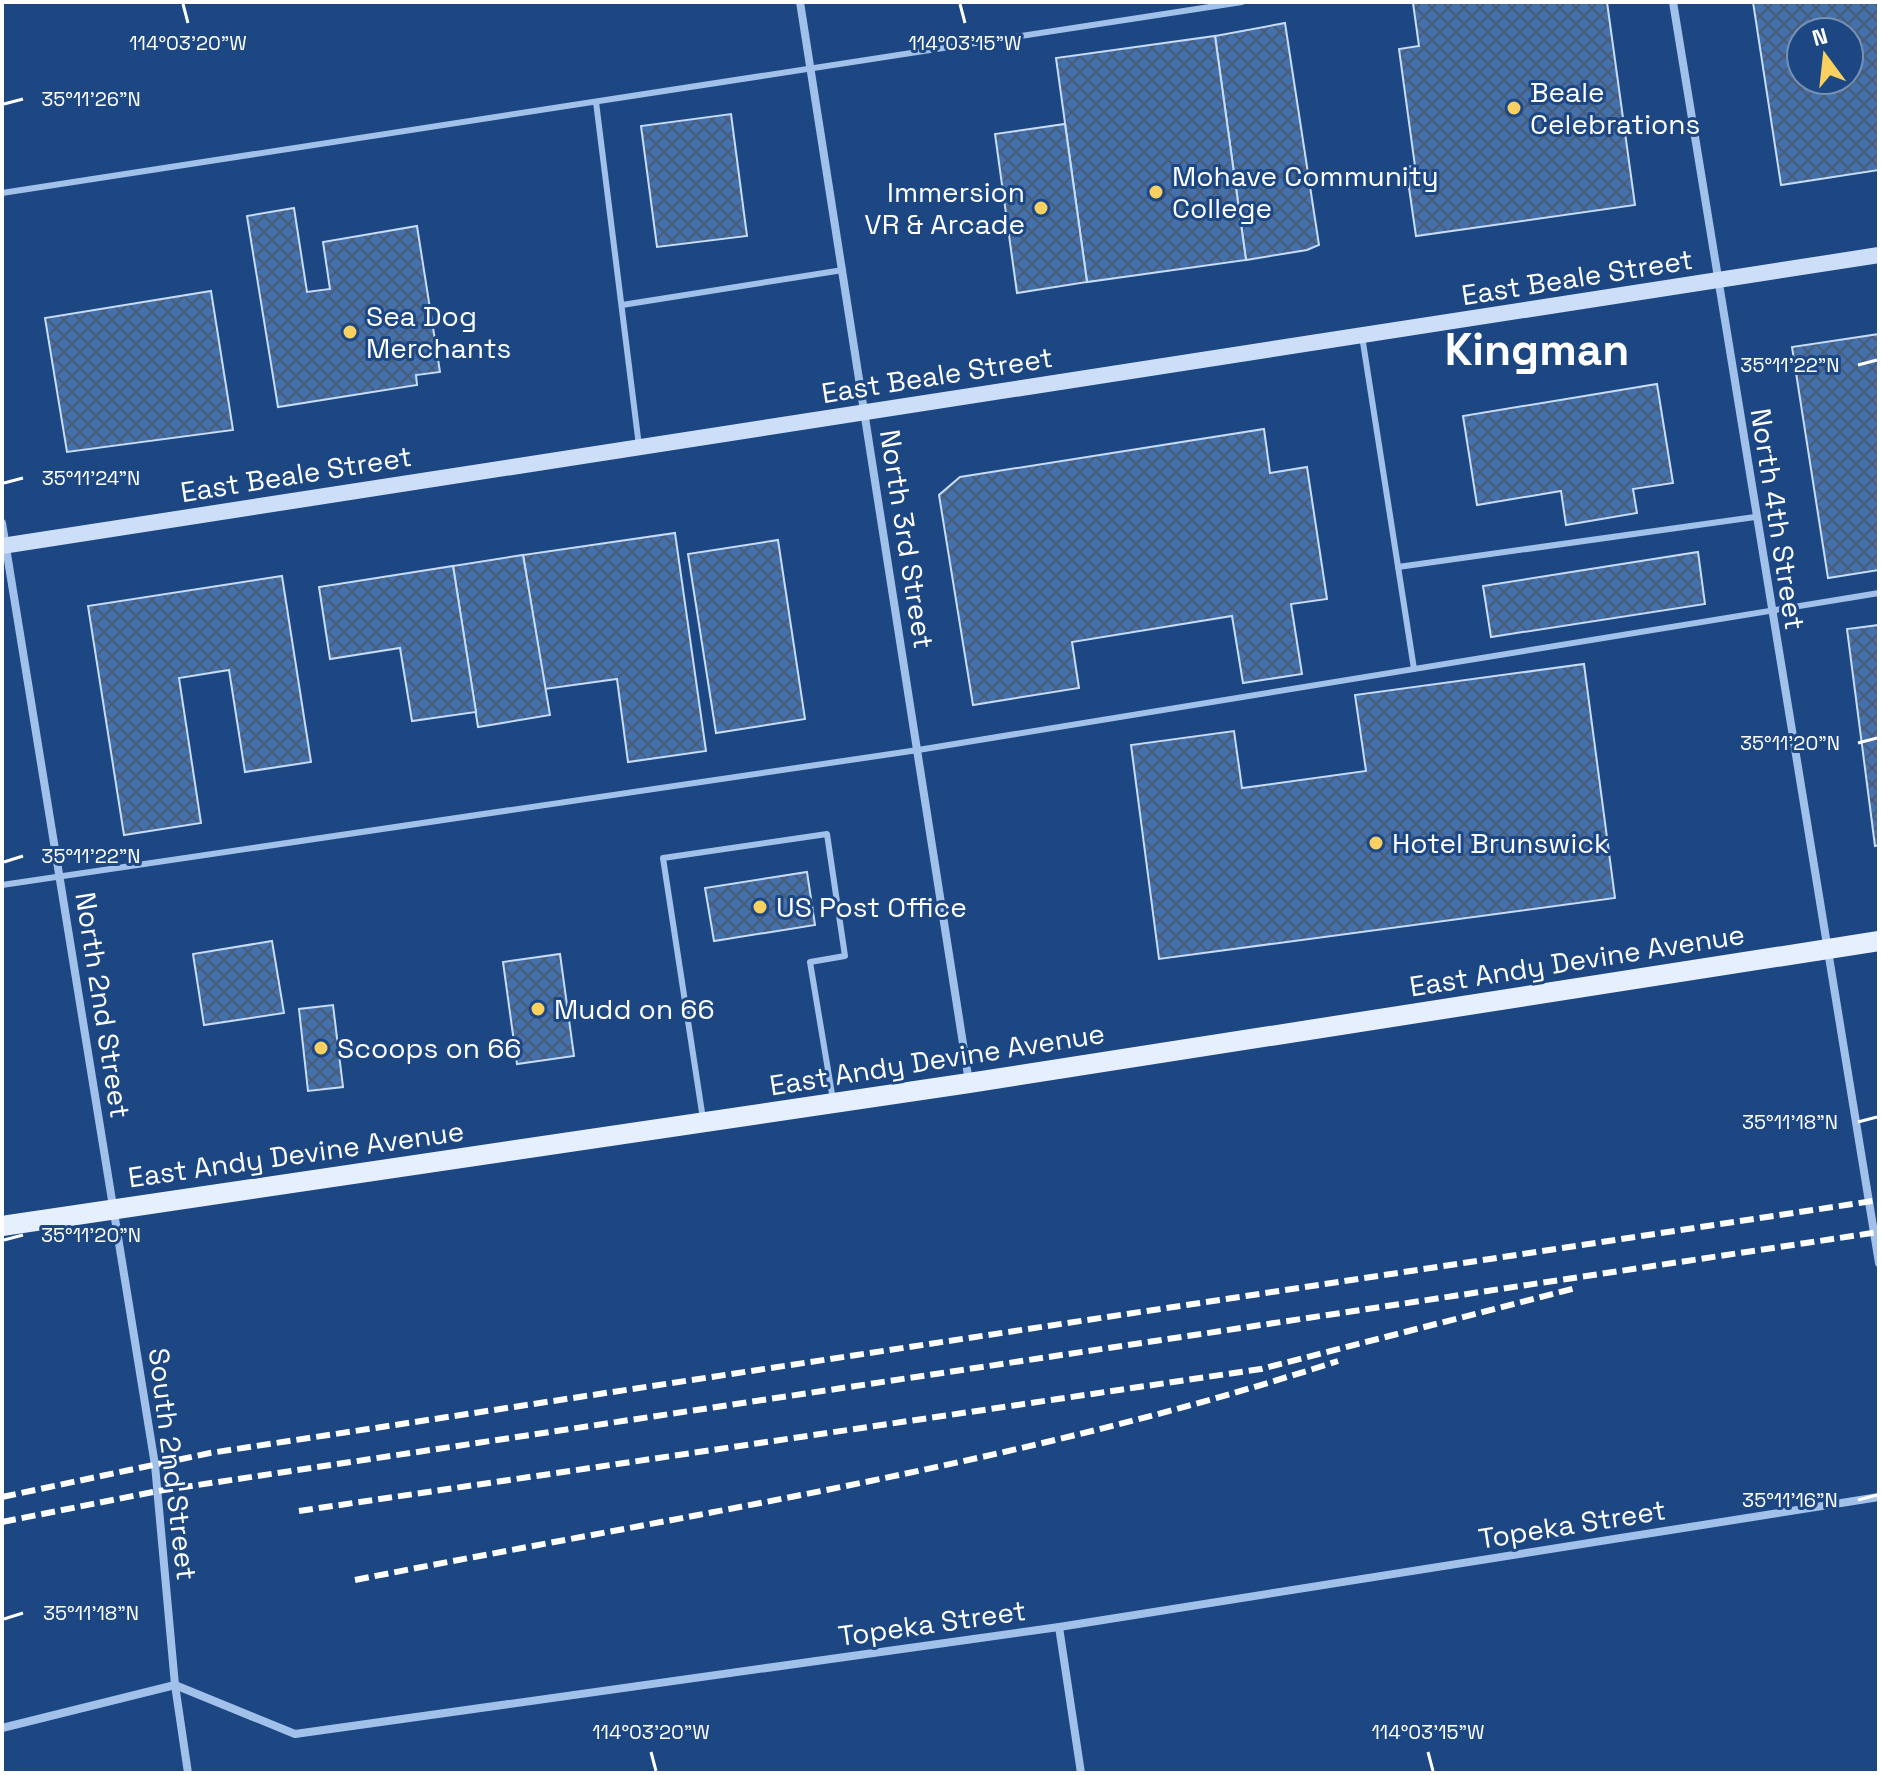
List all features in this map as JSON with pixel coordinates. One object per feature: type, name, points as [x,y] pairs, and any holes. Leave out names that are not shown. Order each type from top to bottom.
[{"type":"main road","name":"East Beale Street","points":[[4,546],[1879,255]]},
{"type":"main road","name":"East Andy Devine Avenue","points":[[2,1226],[969,1083],[1879,941]]},
{"type":"street","name":"North 3rd Street","points":[[800,2],[969,1083]]},
{"type":"street","name":"North 4th Street","points":[[1673,2],[1770,611],[1879,1263]]},
{"type":"street","name":"North 2nd Street","points":[[2,523],[115,1210]]},
{"type":"street","name":"South 2nd Street","points":[[115,1210],[155,1465],[175,1685],[188,1773]]},
{"type":"street","name":"Topeka Street","points":[[175,1685],[295,1734],[1059,1627],[1879,1497]]},
{"type":"street","points":[[1059,1627],[1081,1773]]},
{"type":"street","points":[[2,1728],[175,1685]]},
{"type":"lane","points":[[2,193],[1242,2]]},
{"type":"lane","points":[[596,102],[639,446]]},
{"type":"lane","points":[[622,305],[843,270]]},
{"type":"lane","points":[[1362,336],[1414,669]]},
{"type":"lane","points":[[1398,567],[1755,517]]},
{"type":"lane","points":[[2,885],[918,750],[1879,593]]},
{"type":"lane","points":[[704,1122],[663,858],[827,834],[845,956],[810,962],[834,1103]]},
{"type":"building","name":"Beale Celebrations","points":[[1607,2],[1635,205],[1416,236],[1406,167],[1415,166],[1399,49],[1419,46],[1413,3]]},
{"type":"building","points":[[1753,2],[1879,2],[1879,170],[1781,185]]},
{"type":"building","points":[[1285,23],[1319,245],[1307,250],[1246,260],[1215,36]]},
{"type":"building","name":"Mohave Community College","points":[[1215,36],[1246,260],[1087,282],[1056,58]]},
{"type":"building","points":[[731,114],[747,236],[657,247],[641,126]]},
{"type":"building","name":"Immersion VR & Arcade","points":[[1065,124],[1087,282],[1017,293],[995,134]]},
{"type":"building","name":"Sea Dog Merchants","points":[[294,208],[307,292],[330,289],[323,242],[417,226],[440,372],[416,375],[417,385],[278,407],[247,216]]},
{"type":"building","points":[[211,291],[233,430],[67,452],[45,318]]},
{"type":"building","points":[[1879,334],[1879,570],[1828,578],[1792,347]]},
{"type":"building","points":[[1657,384],[1673,483],[1633,489],[1637,513],[1566,525],[1561,491],[1477,505],[1463,416]]},
{"type":"building","points":[[1264,429],[1270,473],[1307,467],[1327,599],[1291,604],[1302,674],[1243,683],[1232,616],[1072,642],[1079,688],[973,705],[939,495],[960,477]]},
{"type":"building","points":[[675,533],[706,751],[628,762],[617,679],[545,689],[523,555]]},
{"type":"building","points":[[778,540],[805,719],[716,733],[688,554]]},
{"type":"building","points":[[1698,552],[1705,604],[1491,637],[1483,586]]},
{"type":"building","points":[[523,555],[550,715],[478,727],[453,566]]},
{"type":"building","points":[[453,566],[476,712],[412,721],[400,648],[330,659],[319,587]]},
{"type":"building","points":[[282,576],[311,762],[245,772],[229,670],[179,678],[201,823],[124,835],[88,606]]},
{"type":"building","points":[[1879,625],[1879,845],[1875,846],[1847,629]]},
{"type":"building","name":"Hotel Brunswick","points":[[1584,664],[1615,898],[1159,959],[1131,745],[1234,731],[1242,788],[1366,771],[1355,695]]},
{"type":"building","name":"US Post Office","points":[[807,872],[815,925],[714,941],[705,888]]},
{"type":"building","points":[[272,941],[284,1013],[204,1025],[193,954]]},
{"type":"building","name":"Mudd on 66","points":[[560,954],[574,1056],[517,1064],[503,962]]},
{"type":"building","name":"Scoops on 66","points":[[333,1005],[343,1087],[308,1091],[299,1009]]},
{"type":"railway","points":[[2,1497],[210,1453],[1879,1200]]},
{"type":"railway","points":[[2,1522],[158,1491],[1879,1232]]},
{"type":"railway","points":[[299,1511],[1261,1369],[1576,1288]]},
{"type":"railway","points":[[355,1580],[726,1510],[974,1459],[1218,1398],[1338,1361]]},
{"type":"place","name":"Beale Celebrations","points":[[1514,108]]},
{"type":"place","name":"Mohave Community College","points":[[1156,192]]},
{"type":"place","name":"Immersion VR & Arcade","points":[[1041,208]]},
{"type":"place","name":"Sea Dog Merchants","points":[[350,332]]},
{"type":"place","name":"Hotel Brunswick","points":[[1376,843]]},
{"type":"place","name":"US Post Office","points":[[760,907]]},
{"type":"place","name":"Mudd on 66","points":[[538,1009]]},
{"type":"place","name":"Scoops on 66","points":[[321,1048]]},
{"type":"district","name":"Kingman","points":[[1537,350]]}]
